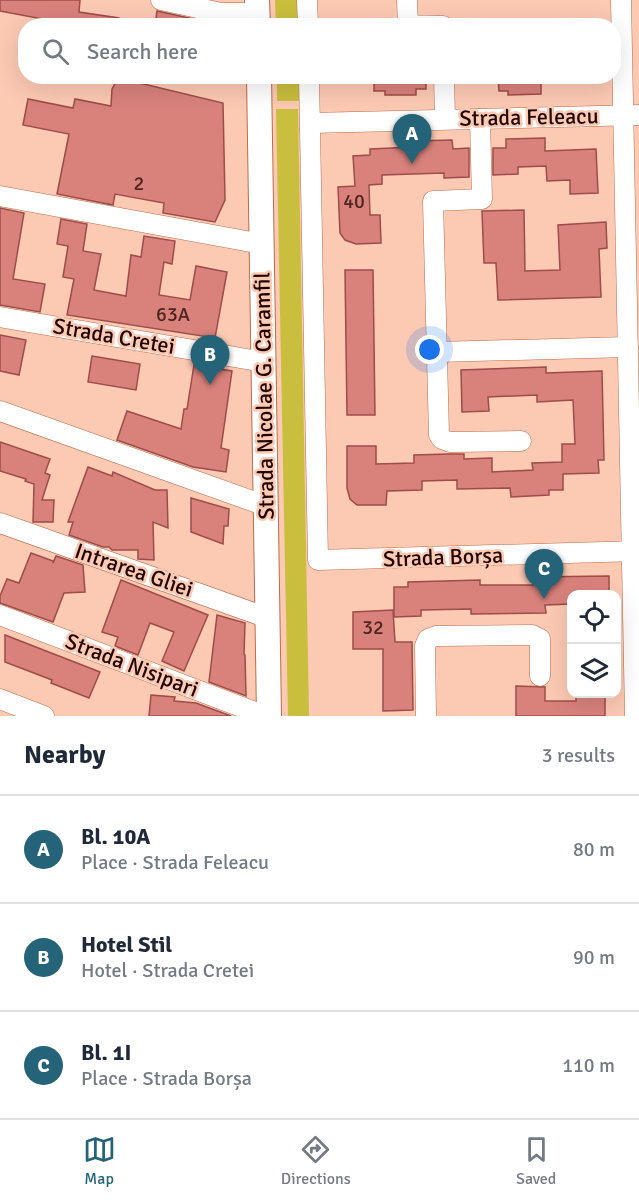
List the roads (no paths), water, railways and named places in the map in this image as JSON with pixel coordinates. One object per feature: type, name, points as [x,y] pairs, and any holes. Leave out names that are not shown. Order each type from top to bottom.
[{"type":"main road","name":"Strada Nicolae G. Caramfil","points":[[259,84],[270,716]]},
{"type":"street","points":[[160,0],[221,13],[258,13]]},
{"type":"street","points":[[307,0],[308,18]]},
{"type":"street","points":[[408,0],[408,18]]},
{"type":"street","points":[[621,0],[631,115],[628,347],[635,552],[635,716]]},
{"type":"street","points":[[309,84],[311,123]]},
{"type":"street","points":[[444,84],[445,119]]},
{"type":"street","name":"Strada Feleacu","points":[[311,123],[631,115]]},
{"type":"street","points":[[480,119],[482,200],[433,201],[438,428],[442,439],[450,442],[521,441]]},
{"type":"street","name":"Strada Borșa","points":[[311,123],[318,560],[635,552]]},
{"type":"street","points":[[0,196],[262,244]]},
{"type":"street","name":"Strada Cretei","points":[[0,317],[264,362]]},
{"type":"street","points":[[436,352],[628,347]]},
{"type":"street","points":[[0,411],[266,506]]},
{"type":"street","name":"Intrarea Gliei","points":[[0,524],[268,618]]},
{"type":"street","name":"Strada Nisipari","points":[[0,615],[265,716]]},
{"type":"street","points":[[426,716],[425,646],[428,639],[436,636],[532,635],[540,639],[540,676]]},
{"type":"street","points":[[0,699],[44,716]]},
{"type":"place","name":"Bl. 10A","points":[[412,164]]},
{"type":"place","name":"Hotel Stil","points":[[210,385]]},
{"type":"place","name":"Bl. 1I","points":[[544,599]]}]
